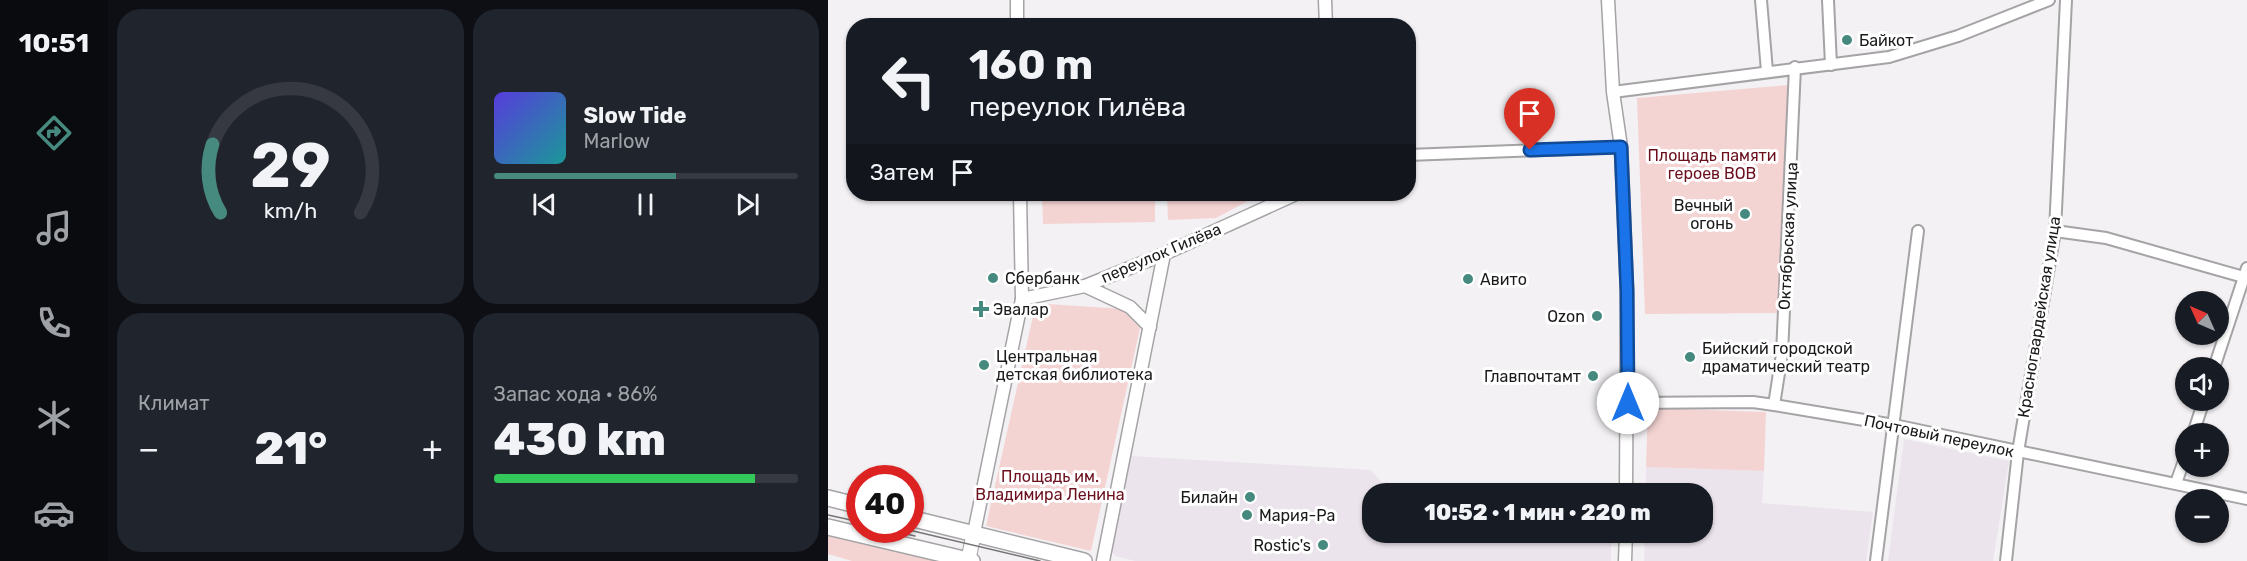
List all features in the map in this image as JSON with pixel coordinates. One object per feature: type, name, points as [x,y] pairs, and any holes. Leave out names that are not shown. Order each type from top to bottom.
[{"type":"main road","points":[[828,498],[846,502]]},
{"type":"main road","points":[[924,521],[1084,561]]},
{"type":"main road","points":[[828,527],[969,561],[974,533]]},
{"type":"street","points":[[1017,0],[1017,18]]},
{"type":"street","points":[[1325,0],[1326,18]]},
{"type":"street","points":[[1608,0],[1613,92],[1621,147],[1627,291],[1626,483]]},
{"type":"street","points":[[1761,0],[1767,71]]},
{"type":"street","points":[[1828,0],[1830,65]]},
{"type":"street","points":[[1613,92],[1796,67],[1830,65],[1921,49],[2049,0]]},
{"type":"street","name":"Красногвардейская улица","points":[[2006,561],[2018,453],[2055,231],[2066,0]]},
{"type":"street","name":"Октябрьская улица","points":[[1774,405],[1782,354],[1796,67]]},
{"type":"street","points":[[1416,155],[1621,147]]},
{"type":"street","points":[[974,533],[1022,299],[1020,201]]},
{"type":"street","name":"переулок Гилёва","points":[[1022,299],[1085,286],[1164,254],[1281,201]]},
{"type":"street","points":[[1876,561],[1918,231]]},
{"type":"street","points":[[2055,231],[2106,238],[2246,274],[2218,357]]},
{"type":"street","points":[[1103,561],[1164,254]]},
{"type":"street","points":[[1085,286],[1130,307],[1150,327]]},
{"type":"street","name":"Почтовый переулок","points":[[1628,403],[1753,402],[1774,405],[1894,424],[2018,453],[2176,483],[2247,500]]},
{"type":"street","points":[[2176,483],[2178,477]]},
{"type":"street","points":[[1625,561],[1626,543]]},
{"type":"shaded area","points":[[1904,439],[2009,461],[1993,561],[1888,561]]},
{"type":"shaded area","points":[[1131,456],[1371,470],[1382,483],[1362,483],[1362,543],[1611,543],[1611,561],[1135,561],[1115,556],[1110,549]]},
{"type":"shaded area","points":[[1646,467],[1764,471],[1762,503],[1873,512],[1866,561],[1644,561],[1645,543],[1713,543],[1713,483],[1646,483]]},
{"type":"green space","name":"Площадь памяти героев ВОВ","points":[[1789,85],[1778,313],[1645,314],[1637,98]]},
{"type":"green space","points":[[1042,201],[1155,201],[1155,222],[1043,224]]},
{"type":"green space","points":[[1167,201],[1248,201],[1216,218],[1168,220]]},
{"type":"green space","name":"Площадь им. Владимира Ленина","points":[[1047,304],[1124,309],[1135,315],[1140,328],[1091,551],[986,526],[1033,316]]},
{"type":"green space","points":[[1648,408],[1766,412],[1764,471],[1646,467]]},
{"type":"green space","points":[[828,534],[846,538],[846,543],[865,543],[936,561],[852,561],[828,554]]},
{"type":"tram line","points":[[828,515],[846,519]]},
{"type":"tram line","points":[[924,534],[1040,561]]},
{"type":"place","name":"Байкот","points":[[1847,40]]},
{"type":"place","name":"Вечный огонь","points":[[1745,214]]},
{"type":"place","name":"Сбербанк","points":[[993,278]]},
{"type":"place","name":"Авито","points":[[1468,279]]},
{"type":"place","name":"Эвалар","points":[[981,309]]},
{"type":"place","name":"Ozon","points":[[1597,316]]},
{"type":"place","name":"Бийский городской драматический театр","points":[[1690,357]]},
{"type":"place","name":"Центральная детская библиотека","points":[[984,365]]},
{"type":"place","name":"Главпочтамт","points":[[1593,376]]},
{"type":"place","name":"Билайн","points":[[1250,497]]},
{"type":"place","name":"Мария-Ра","points":[[1247,515]]},
{"type":"place","name":"Rostic's","points":[[1323,545]]},
{"type":"route","points":[[1530,150],[1621,147],[1627,291],[1628,403]]}]
